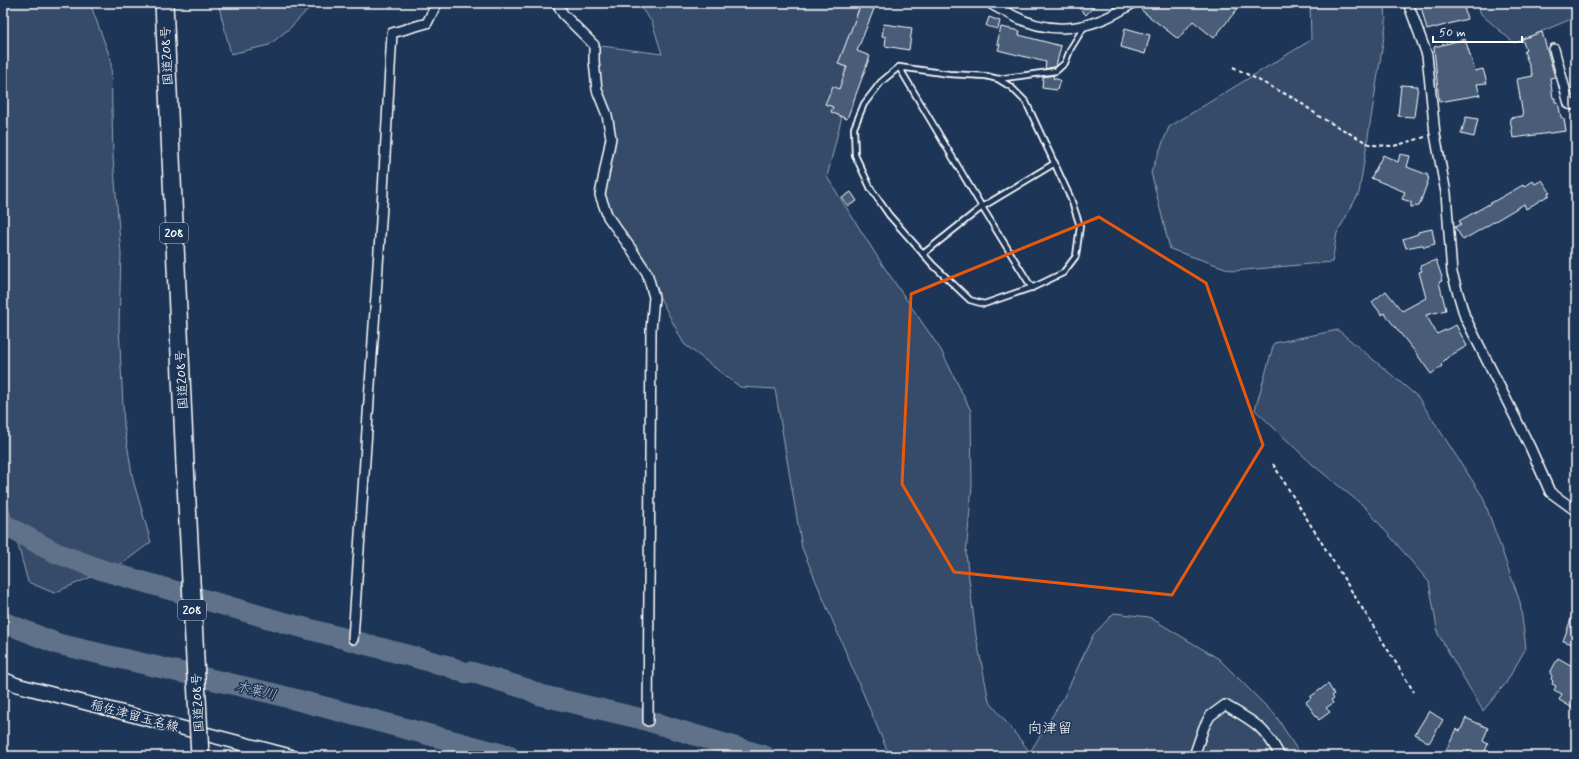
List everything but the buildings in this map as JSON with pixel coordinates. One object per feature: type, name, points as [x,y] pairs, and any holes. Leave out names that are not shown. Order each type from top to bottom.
[{"type":"highway","name":"国道208号","points":[[164,3],[200,756]]},
{"type":"main road","name":"稲佐津留玉名線","points":[[3,679],[17,685],[290,756]]},
{"type":"street","points":[[353,639],[383,192],[392,33],[427,23],[437,3]]},
{"type":"street","points":[[557,3],[563,14],[594,45],[597,90],[607,115],[611,138],[600,195],[608,217],[647,273],[654,297],[651,330],[648,721]]},
{"type":"street","points":[[990,3],[1024,22],[1063,29],[1084,27],[1114,16],[1133,3]]},
{"type":"street","points":[[1408,3],[1427,55],[1435,134],[1446,193],[1452,273],[1465,317],[1530,447],[1550,492],[1576,511]]},
{"type":"street","points":[[1554,49],[1569,104],[1576,106]]},
{"type":"street","points":[[1194,756],[1204,727],[1210,716],[1225,705],[1255,722],[1263,730],[1280,756]]},
{"type":"lane","points":[[998,79],[1056,71],[1065,63],[1071,48],[1084,27]]},
{"type":"lane","points":[[899,67],[1032,288]]},
{"type":"lane","points":[[899,67],[949,74],[986,76],[998,79],[1011,87],[1026,102],[1055,163],[1080,226],[1076,256],[1063,273],[1032,288],[984,304],[970,300],[923,254],[889,215],[876,195],[855,156],[854,128],[864,104],[881,82],[899,67]]},
{"type":"lane","points":[[923,254],[982,207],[1055,163]]},
{"type":"path","points":[[1233,67],[1291,97],[1320,117],[1371,145],[1394,146],[1435,134]]},
{"type":"path","points":[[1273,464],[1414,692]]},
{"type":"highlighted area","points":[[1099,217],[1206,283],[1263,445],[1172,595],[954,572],[902,484],[911,294]]},
{"type":"shaded area","points":[[3,3],[90,3],[111,60],[113,157],[121,254],[119,326],[124,425],[133,480],[151,542],[123,563],[54,593],[28,582],[3,489]]},
{"type":"shaded area","points":[[218,3],[314,3],[290,28],[269,45],[231,54]]},
{"type":"shaded area","points":[[637,3],[860,3],[847,50],[841,120],[827,177],[882,264],[941,350],[971,411],[972,486],[966,554],[976,636],[989,701],[1030,752],[1064,697],[1093,635],[1114,613],[1149,617],[1219,659],[1276,716],[1301,756],[895,756],[886,748],[802,548],[775,389],[740,387],[684,344],[647,273],[608,217],[600,195],[611,138],[597,90],[594,45],[662,54],[652,22]]},
{"type":"shaded area","points":[[1310,3],[1385,3],[1386,24],[1359,193],[1337,233],[1332,262],[1234,271],[1170,249],[1151,172],[1169,127],[1311,40]]},
{"type":"shaded area","points":[[1477,3],[1571,3],[1576,10],[1576,17],[1514,43],[1481,14]]},
{"type":"shaded area","points":[[1338,330],[1418,397],[1483,497],[1520,602],[1526,648],[1506,683],[1483,711],[1438,634],[1429,582],[1365,507],[1313,465],[1255,410],[1274,343]]},
{"type":"waterway","points":[[3,524],[54,552],[102,570],[282,622],[448,666],[466,673],[471,672],[527,689],[540,695],[638,718],[765,756]]},
{"type":"waterway","name":"木葉川","points":[[3,622],[58,644],[271,693],[509,756]]},
{"type":"district","name":"向津留","points":[[1050,728]]}]
